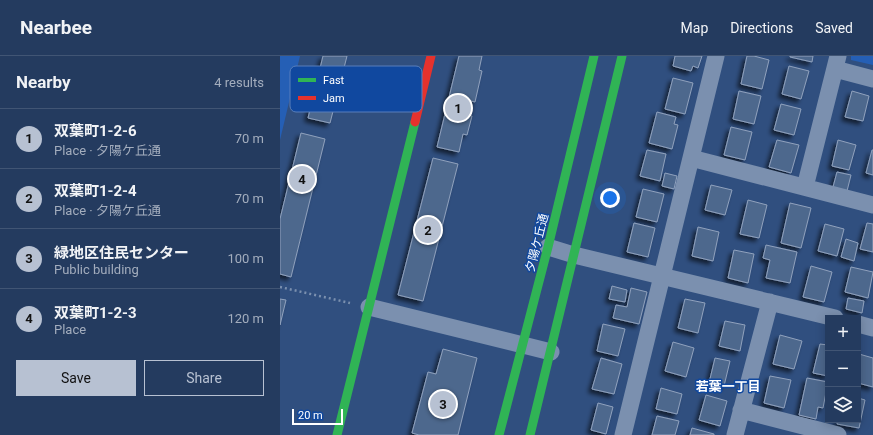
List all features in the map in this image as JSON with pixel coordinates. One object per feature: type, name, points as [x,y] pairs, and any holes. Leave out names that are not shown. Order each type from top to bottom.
[{"type":"main road","points":[[422,92],[431,56]]},
{"type":"main road","name":"夕陽ケ丘通","points":[[499,435],[548,247],[594,56]]},
{"type":"main road","points":[[530,435],[622,56]]},
{"type":"main road","points":[[337,435],[417,112]]},
{"type":"street","points":[[623,435],[716,56]]},
{"type":"street","points":[[805,187],[836,62],[873,79]]},
{"type":"street","points":[[691,158],[873,205]]},
{"type":"street","points":[[548,247],[574,255],[825,316]]},
{"type":"street","points":[[735,435],[770,302]]},
{"type":"street","points":[[369,307],[551,352]]},
{"type":"street","points":[[861,325],[873,328]]},
{"type":"street","points":[[741,410],[838,435]]},
{"type":"path","points":[[280,287],[369,307]]},
{"type":"shaded area","points":[[280,56],[300,56],[298,66],[290,66],[290,98],[280,140]]},
{"type":"shaded area","points":[[851,56],[873,56],[873,65],[851,60]]},
{"type":"building","points":[[323,56],[347,56],[344,66],[321,66]]},
{"type":"building","points":[[459,56],[482,56],[479,70],[482,71],[475,102],[471,101],[468,115],[472,116],[467,135],[463,134],[459,152],[437,147]]},
{"type":"building","points":[[675,56],[702,56],[698,68],[693,66],[691,71],[673,66]]},
{"type":"building","points":[[747,56],[754,56],[769,60],[762,89],[741,84]]},
{"type":"building","points":[[790,56],[813,56],[812,62]]},
{"type":"building","points":[[789,66],[809,71],[801,99],[782,94]]},
{"type":"building","points":[[673,78],[693,83],[685,114],[665,109]]},
{"type":"building","points":[[739,91],[761,96],[754,124],[733,119]]},
{"type":"building","points":[[852,91],[869,96],[863,121],[845,117]]},
{"type":"building","points":[[781,104],[801,109],[794,135],[774,130]]},
{"type":"building","points":[[309,112],[333,112],[330,123],[308,118]]},
{"type":"building","points":[[657,112],[676,117],[674,124],[678,125],[672,149],[649,143]]},
{"type":"building","points":[[731,127],[752,132],[745,160],[724,155]]},
{"type":"building","points":[[301,133],[325,139],[291,277],[280,274],[280,219]]},
{"type":"building","points":[[777,140],[799,145],[791,173],[769,167]]},
{"type":"building","points":[[838,140],[856,145],[849,170],[832,166]]},
{"type":"building","points":[[647,150],[666,154],[660,181],[640,176]]},
{"type":"building","points":[[873,150],[873,175],[866,173]]},
{"type":"building","points":[[433,158],[458,164],[423,301],[398,295]]},
{"type":"building","points":[[837,172],[851,175],[847,191],[833,187]]},
{"type":"building","points":[[665,173],[677,176],[674,189],[662,186]]},
{"type":"building","points":[[711,185],[732,190],[725,215],[705,210]]},
{"type":"building","points":[[643,189],[664,194],[657,222],[636,217]]},
{"type":"building","points":[[748,200],[767,205],[759,238],[740,234]]},
{"type":"building","points":[[790,203],[811,208],[801,248],[781,243]]},
{"type":"building","points":[[634,223],[655,228],[648,257],[627,252]]},
{"type":"building","points":[[867,223],[873,224],[873,252],[860,249]]},
{"type":"building","points":[[825,224],[844,229],[837,256],[818,251]]},
{"type":"building","points":[[698,227],[719,232],[713,261],[692,256]]},
{"type":"building","points":[[846,239],[858,243],[854,261],[841,257]]},
{"type":"building","points":[[766,245],[797,252],[790,283],[766,278],[770,260],[763,258]]},
{"type":"building","points":[[734,250],[754,254],[748,283],[728,278]]},
{"type":"building","points":[[811,266],[832,272],[824,302],[803,297]]},
{"type":"building","points":[[851,267],[873,272],[868,298],[845,292]]},
{"type":"building","points":[[612,286],[627,290],[625,302],[609,299]]},
{"type":"building","points":[[631,288],[647,292],[639,324],[613,318],[616,305],[627,307]]},
{"type":"building","points":[[848,298],[864,301],[862,313],[846,309]]},
{"type":"building","points":[[280,299],[286,300],[280,325]]},
{"type":"building","points":[[685,299],[705,303],[698,333],[678,328]]},
{"type":"building","points":[[725,321],[745,325],[740,351],[719,346]]},
{"type":"building","points":[[603,324],[625,329],[618,356],[597,351]]},
{"type":"building","points":[[780,335],[802,341],[794,369],[773,364]]},
{"type":"building","points":[[673,342],[694,348],[686,377],[665,371]]},
{"type":"building","points":[[820,344],[825,345],[825,375],[813,373]]},
{"type":"building","points":[[443,349],[477,358],[458,435],[419,435],[412,433],[428,372],[436,374]]},
{"type":"building","points":[[861,355],[873,358],[873,387],[861,384]]},
{"type":"building","points":[[601,358],[622,364],[614,394],[592,389]]},
{"type":"building","points":[[715,358],[730,361],[724,386],[709,383]]},
{"type":"building","points":[[770,376],[791,380],[784,408],[764,403]]},
{"type":"building","points":[[807,378],[825,381],[825,398],[823,408],[818,407],[816,419],[799,415]]},
{"type":"building","points":[[661,388],[682,394],[677,414],[656,409]]},
{"type":"building","points":[[706,395],[727,401],[720,426],[699,420]]},
{"type":"building","points":[[861,399],[865,400],[861,419]]},
{"type":"building","points":[[598,403],[613,407],[606,434],[591,430]]},
{"type":"building","points":[[657,416],[679,421],[675,435],[652,435]]},
{"type":"building","points":[[837,423],[860,423],[859,428]]},
{"type":"building","points":[[692,428],[714,434],[714,435],[690,435]]},
{"type":"traffic: fast","points":[[499,435],[548,247],[594,56]]},
{"type":"traffic: fast","points":[[530,435],[622,56]]},
{"type":"traffic: fast","points":[[337,435],[415,122]]},
{"type":"traffic: jam","points":[[422,93],[431,56]]},
{"type":"traffic: jam","points":[[415,122],[417,112]]},
{"type":"place","name":"双葉町1-2-6","points":[[458,108]]},
{"type":"place","name":"双葉町1-2-3","points":[[302,179]]},
{"type":"place","name":"双葉町1-2-4","points":[[428,230]]},
{"type":"place","name":"緑地区住民センター","points":[[443,404]]},
{"type":"district","name":"若葉一丁目","points":[[728,386]]}]
